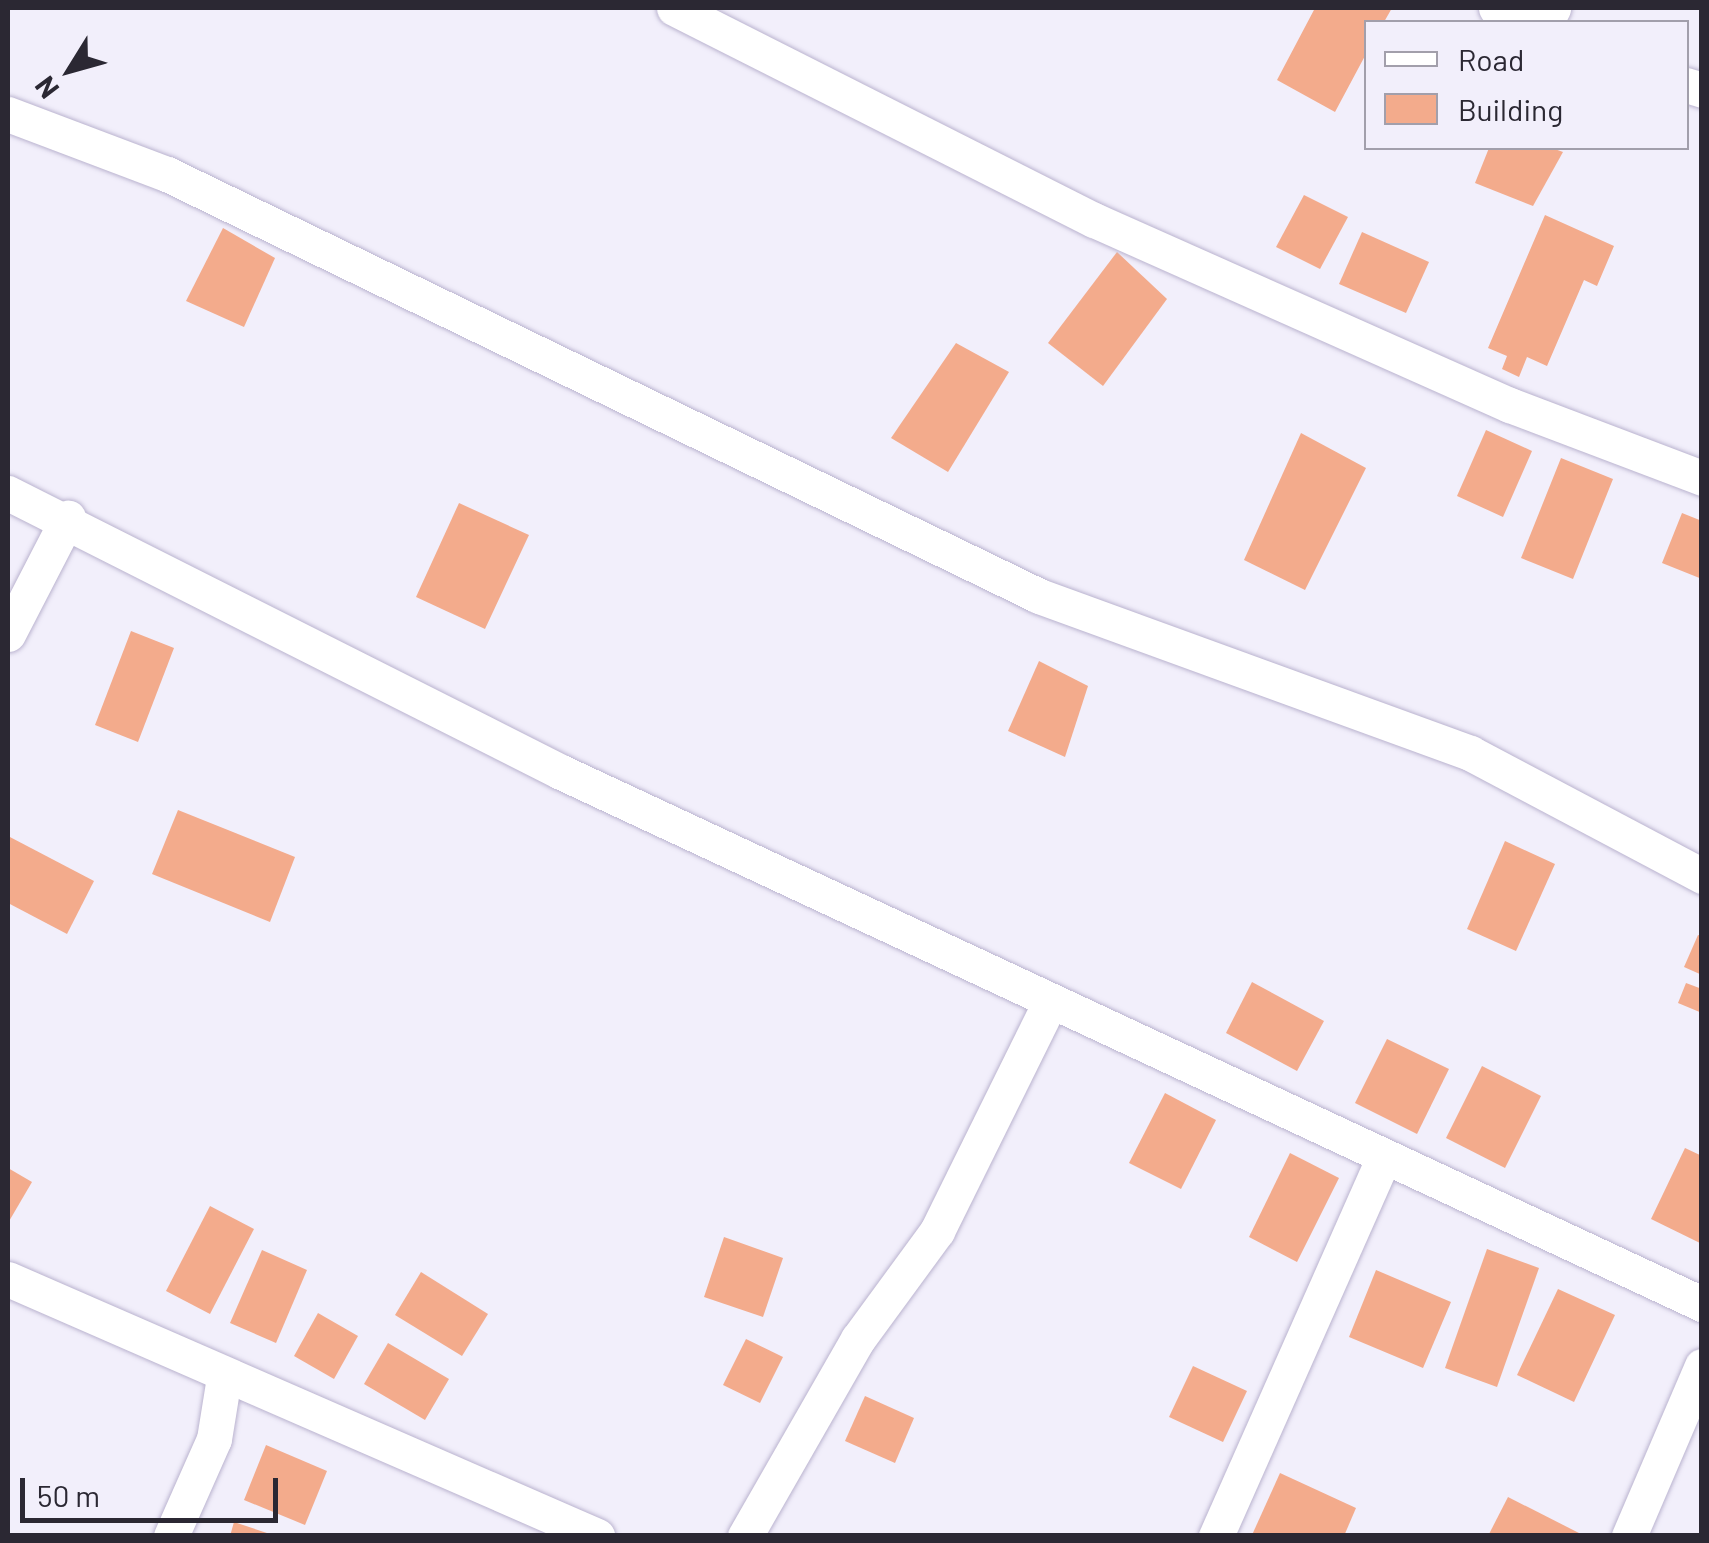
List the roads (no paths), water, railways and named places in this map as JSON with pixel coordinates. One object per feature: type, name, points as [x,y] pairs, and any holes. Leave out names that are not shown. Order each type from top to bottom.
[{"type":"street","points":[[674,8],[1094,220],[1510,405],[1702,478]]},
{"type":"street","points":[[8,114],[167,174],[1039,596],[1470,753],[1702,876]]},
{"type":"street","points":[[8,493],[68,518],[561,772],[1049,1004],[1702,1304]]},
{"type":"street","points":[[8,634],[68,518]]},
{"type":"street","points":[[745,1536],[858,1339],[937,1231],[1049,1004]]},
{"type":"street","points":[[1216,1536],[1383,1159]]},
{"type":"street","points":[[8,1279],[558,1528],[597,1536]]},
{"type":"street","points":[[1628,1536],[1702,1366]]},
{"type":"street","points":[[170,1536],[214,1439],[224,1377]]}]
